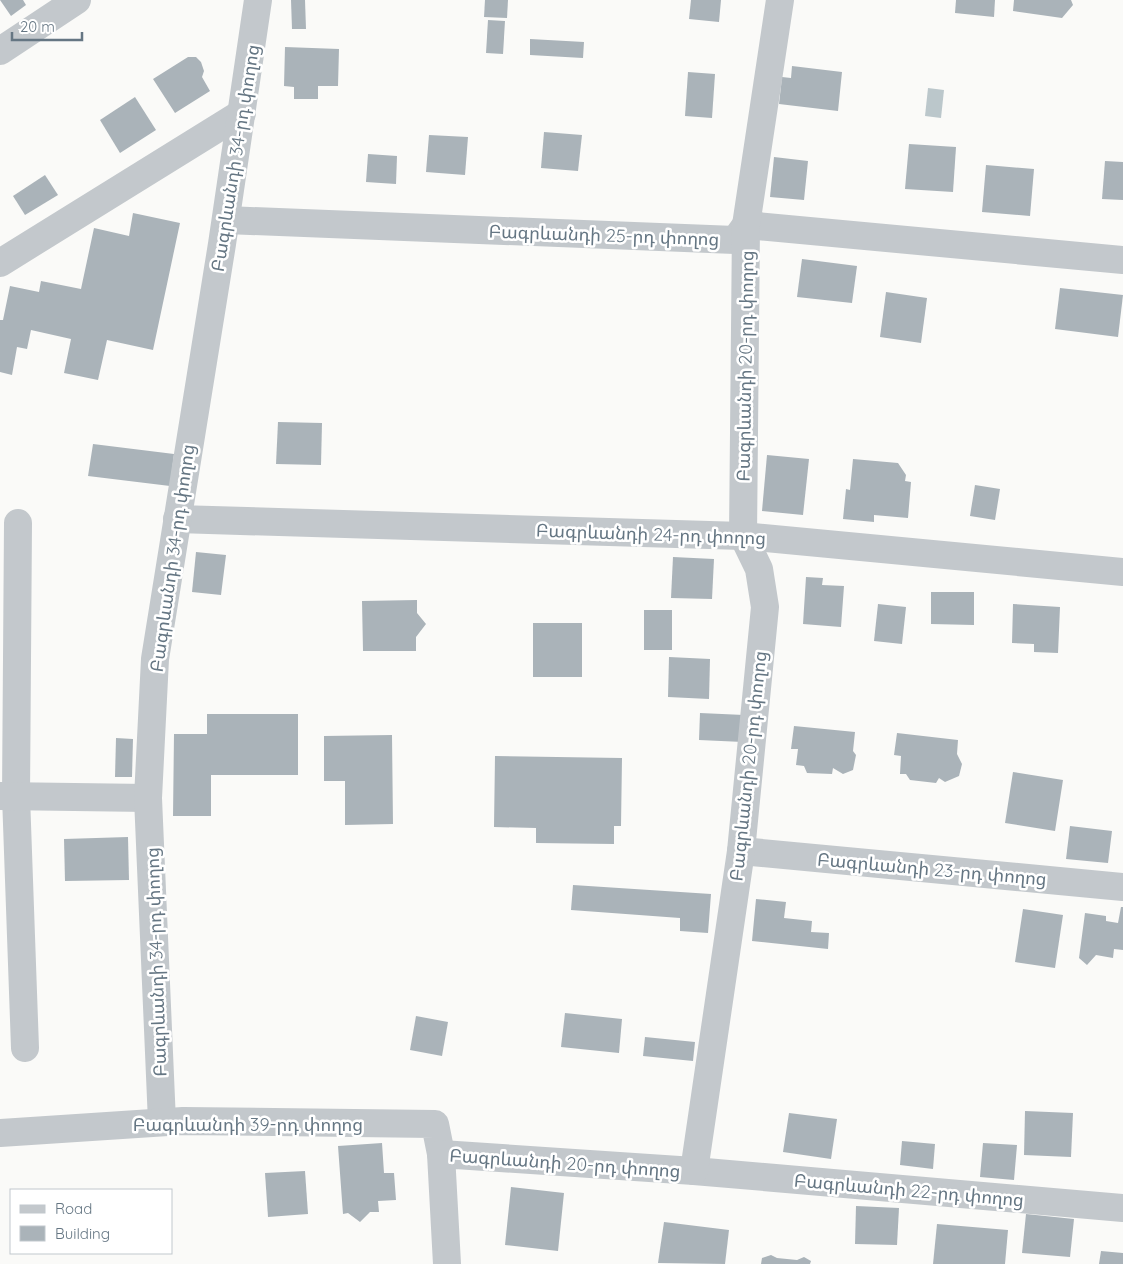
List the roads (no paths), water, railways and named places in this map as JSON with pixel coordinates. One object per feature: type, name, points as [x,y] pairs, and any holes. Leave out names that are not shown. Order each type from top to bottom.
[{"type":"street","points":[[0,51],[77,0]]},
{"type":"street","name":"Բագրևանդի 34-րդ փողոց","points":[[162,1122],[148,798],[155,659],[226,220],[258,0]]},
{"type":"street","name":"Բագրևանդի 20-րդ փողոց","points":[[447,1264],[441,1154],[694,1172],[741,851],[766,607],[758,569],[743,536],[746,225],[780,0]]},
{"type":"street","points":[[0,263],[242,113]]},
{"type":"street","name":"Բագրևանդի 25-րդ փողոց","points":[[226,220],[735,240],[746,225]]},
{"type":"street","points":[[746,225],[1123,260]]},
{"type":"street","name":"Բագրևանդի 24-րդ փողոց","points":[[178,519],[743,536],[1123,572]]},
{"type":"street","points":[[18,523],[8,796],[25,1048]]},
{"type":"street","points":[[8,796],[148,798]]},
{"type":"street","name":"Բագրևանդի 23-րդ փողոց","points":[[741,851],[1123,887]]},
{"type":"street","name":"Բագրևանդի 39-րդ փողոց","points":[[0,1133],[162,1122],[435,1124],[441,1154]]},
{"type":"street","name":"Բագրևանդի 22-րդ փողոց","points":[[694,1172],[1123,1208]]}]
